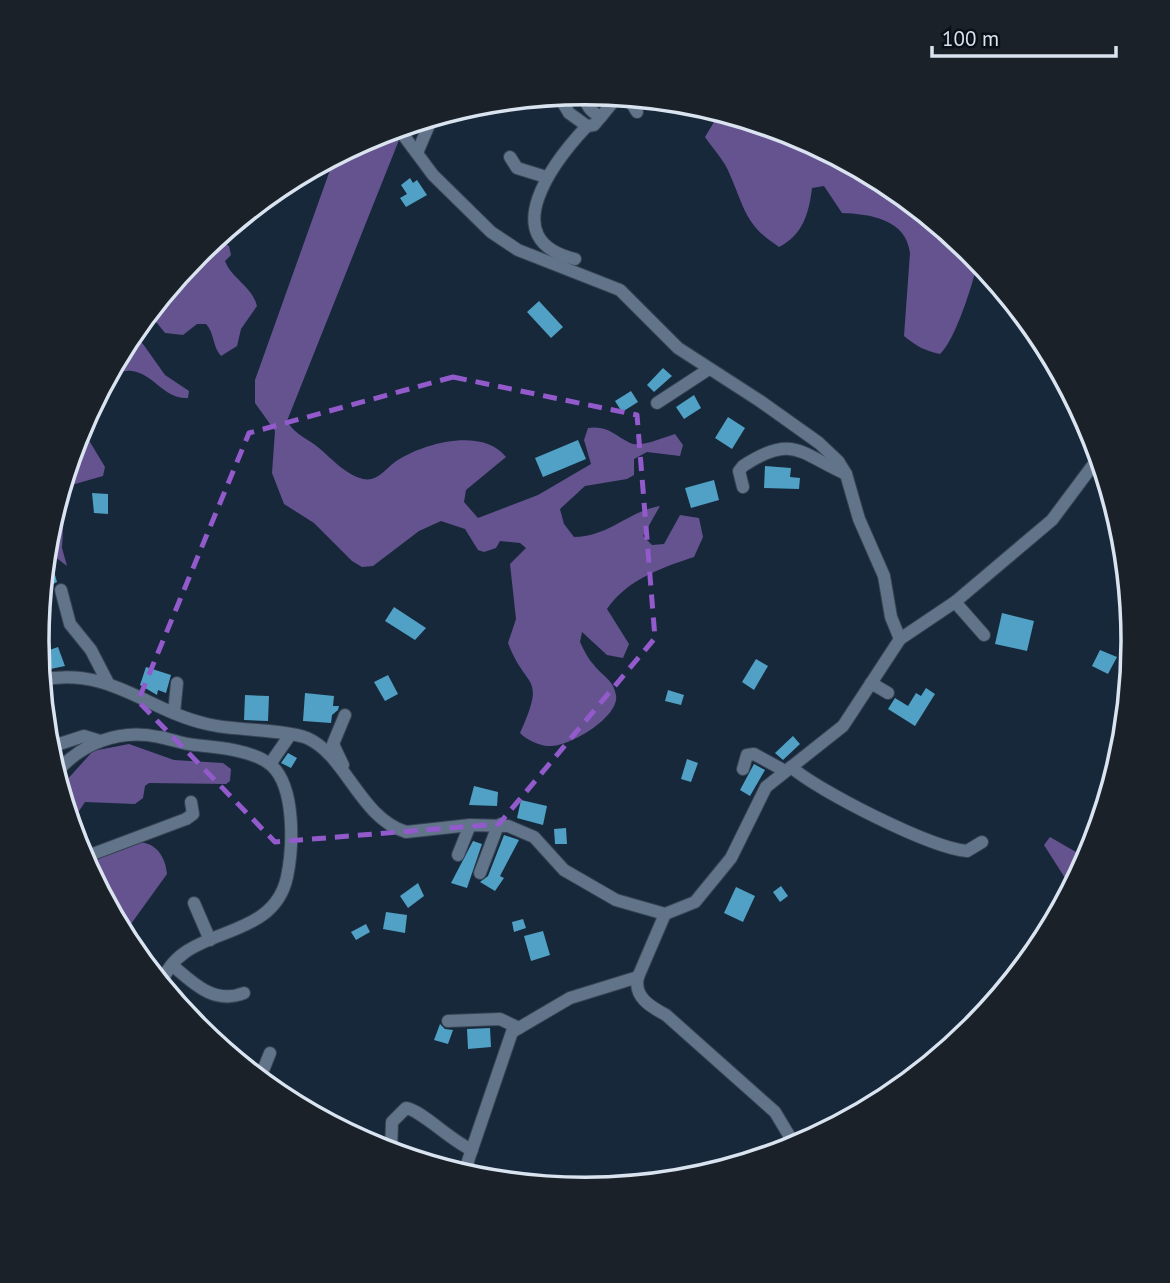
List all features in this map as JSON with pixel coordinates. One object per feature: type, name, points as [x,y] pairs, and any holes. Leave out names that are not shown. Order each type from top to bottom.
[{"type":"street","points":[[588,105],[591,111],[601,117]]},
{"type":"street","points":[[565,106],[569,113],[587,126]]},
{"type":"street","points":[[575,259],[557,255],[545,247],[535,217],[546,177],[587,126],[594,125],[610,106]]},
{"type":"street","points":[[635,108],[637,112]]},
{"type":"street","points":[[417,153],[424,142],[425,130]]},
{"type":"street","points":[[405,137],[459,204],[491,232],[518,250],[620,290],[669,340],[819,443],[838,461],[846,474],[859,519],[884,576],[891,617],[900,639]]},
{"type":"street","points":[[510,157],[517,168],[546,177]]},
{"type":"street","points":[[657,403],[709,369]]},
{"type":"street","points":[[743,487],[739,471],[743,466],[785,448],[806,451],[846,474]]},
{"type":"street","points":[[50,679],[82,676],[108,684],[174,713],[228,729],[306,738],[321,748],[388,825],[406,832],[501,824],[534,837],[575,878],[615,900],[665,914],[695,902],[721,874],[760,797],[788,769],[843,726],[900,639],[955,602],[1052,520],[1092,466]]},
{"type":"street","points":[[61,590],[70,624],[91,650],[108,684]]},
{"type":"street","points":[[955,602],[984,635]]},
{"type":"street","points":[[174,713],[177,683]]},
{"type":"street","points":[[871,683],[888,693]]},
{"type":"street","points":[[345,715],[333,744],[363,798]]},
{"type":"street","points":[[64,766],[81,749],[100,741],[132,734],[158,736],[183,744],[226,749],[270,764],[278,774],[291,815],[287,877],[281,896],[271,911],[256,921],[190,949],[172,965],[166,976]]},
{"type":"street","points":[[270,764],[290,735]]},
{"type":"street","points":[[59,744],[84,736],[100,741]]},
{"type":"street","points":[[743,769],[747,755],[754,754],[935,844],[967,851],[982,842]]},
{"type":"street","points":[[93,854],[186,819],[193,814],[191,802]]},
{"type":"street","points":[[480,873],[497,828],[501,824]]},
{"type":"street","points":[[458,855],[470,825]]},
{"type":"street","points":[[194,903],[210,940]]},
{"type":"street","points":[[665,914],[645,966],[638,977],[639,993],[649,1006],[666,1015],[775,1112],[790,1137]]},
{"type":"street","points":[[172,965],[209,994],[234,997],[244,993]]},
{"type":"street","points":[[470,1165],[472,1150],[508,1039],[519,1028],[570,998],[638,977]]},
{"type":"street","points":[[448,1021],[500,1019],[519,1028]]},
{"type":"street","points":[[263,1070],[270,1053]]},
{"type":"street","points":[[391,1141],[392,1122],[406,1108],[418,1112],[444,1135],[472,1150]]},
{"type":"highlighted area","points":[[453,377],[637,415],[655,638],[499,824],[275,842],[138,701],[249,433]]},
{"type":"shaded area","points":[[714,122],[790,146],[822,161],[883,196],[911,216],[964,262],[974,273],[958,324],[940,354],[921,348],[904,336],[910,253],[902,233],[875,217],[842,213],[824,186],[812,188],[809,206],[799,230],[779,247],[759,231],[747,216],[725,165],[705,137]]},
{"type":"shaded area","points":[[398,139],[287,421],[294,430],[345,470],[363,479],[373,479],[407,455],[436,444],[468,440],[495,448],[506,457],[466,490],[464,502],[478,518],[538,495],[591,464],[584,440],[588,428],[606,429],[635,444],[675,434],[683,445],[680,456],[647,452],[634,459],[634,475],[627,479],[585,486],[560,509],[564,524],[574,537],[597,533],[638,513],[660,506],[643,536],[652,545],[664,544],[680,515],[699,518],[703,537],[694,557],[635,582],[607,609],[629,644],[623,658],[607,655],[582,632],[580,642],[590,660],[613,685],[616,695],[610,713],[591,730],[557,745],[541,745],[520,733],[533,691],[508,643],[516,619],[510,564],[526,548],[520,543],[500,541],[496,548],[484,552],[478,550],[465,529],[441,521],[419,531],[373,566],[362,567],[352,561],[314,523],[284,504],[272,473],[275,431],[255,403],[255,380],[330,170]]},
{"type":"shaded area","points":[[226,244],[229,246],[231,255],[225,261],[232,273],[251,293],[257,306],[241,329],[237,346],[221,356],[206,324],[197,324],[183,335],[165,333],[156,321],[160,315],[206,262]]},
{"type":"shaded area","points":[[140,342],[165,375],[189,391],[188,398],[173,395],[140,373],[122,372]]},
{"type":"shaded area","points":[[89,440],[105,467],[103,476],[72,485]]},
{"type":"shaded area","points":[[64,517],[62,548],[67,566],[56,558]]},
{"type":"shaded area","points":[[129,744],[174,760],[223,763],[231,769],[230,781],[226,784],[149,783],[145,786],[143,798],[135,804],[85,802],[77,814],[67,780],[93,751]]},
{"type":"shaded area","points":[[1050,837],[1077,853],[1066,879],[1044,845]]},
{"type":"shaded area","points":[[137,842],[154,847],[164,861],[167,874],[130,925],[104,879],[95,859]]},
{"type":"building","points":[[410,178],[413,183],[417,180],[427,195],[406,207],[400,198],[407,194],[401,185]]},
{"type":"building","points":[[539,301],[563,327],[551,338],[527,312]]},
{"type":"building","points":[[663,368],[672,376],[654,392],[647,385]]},
{"type":"building","points":[[631,391],[638,402],[622,412],[615,401]]},
{"type":"building","points":[[694,395],[701,408],[684,419],[676,407]]},
{"type":"building","points":[[728,417],[745,428],[732,449],[715,438]]},
{"type":"building","points":[[578,440],[586,459],[543,477],[535,458]]},
{"type":"building","points":[[765,466],[791,468],[790,477],[800,478],[799,489],[764,488]]},
{"type":"building","points":[[714,480],[719,500],[691,508],[685,488]]},
{"type":"building","points":[[92,493],[108,494],[108,514],[94,513]]},
{"type":"building","points":[[394,607],[426,628],[415,640],[385,621]]},
{"type":"building","points":[[1002,613],[1034,621],[1027,651],[995,644]]},
{"type":"building","points":[[58,647],[65,666],[50,669],[49,650]]},
{"type":"building","points":[[1100,650],[1117,657],[1108,674],[1092,666]]},
{"type":"building","points":[[756,659],[768,666],[754,690],[742,682]]},
{"type":"building","points":[[146,667],[171,675],[166,693],[158,690],[157,695],[140,685]]},
{"type":"building","points":[[388,675],[398,694],[385,701],[374,682]]},
{"type":"building","points":[[926,688],[935,694],[915,726],[888,709],[895,698],[908,706],[916,693],[921,696]]},
{"type":"building","points":[[668,690],[684,695],[681,705],[665,701]]},
{"type":"building","points":[[305,693],[334,696],[333,706],[339,706],[332,715],[331,723],[303,721]]},
{"type":"building","points":[[245,695],[269,696],[268,721],[244,720]]},
{"type":"building","points":[[793,736],[800,744],[783,760],[775,753]]},
{"type":"building","points":[[288,753],[297,758],[291,768],[281,763]]},
{"type":"building","points":[[687,759],[698,763],[691,782],[681,779]]},
{"type":"building","points":[[754,764],[765,770],[750,796],[740,790]]},
{"type":"building","points":[[474,786],[498,792],[497,806],[469,805]]},
{"type":"building","points":[[521,800],[547,806],[543,825],[517,818]]},
{"type":"building","points":[[566,828],[567,844],[555,844],[554,829]]},
{"type":"building","points":[[504,835],[519,840],[500,876],[504,878],[495,891],[480,882],[488,876]]},
{"type":"building","points":[[473,841],[482,844],[467,888],[451,883]]},
{"type":"building","points":[[418,883],[424,896],[408,908],[400,896]]},
{"type":"building","points":[[781,886],[788,896],[780,902],[773,892]]},
{"type":"building","points":[[736,887],[755,896],[743,922],[724,913]]},
{"type":"building","points":[[386,912],[407,915],[405,933],[383,929]]},
{"type":"building","points":[[523,919],[526,928],[514,932],[512,922]]},
{"type":"building","points":[[366,924],[370,932],[356,940],[351,932]]},
{"type":"building","points":[[543,931],[550,955],[531,961],[524,936]]},
{"type":"building","points":[[440,1024],[445,1029],[453,1030],[448,1044],[434,1040]]},
{"type":"building","points":[[490,1028],[491,1047],[468,1049],[467,1029]]}]
